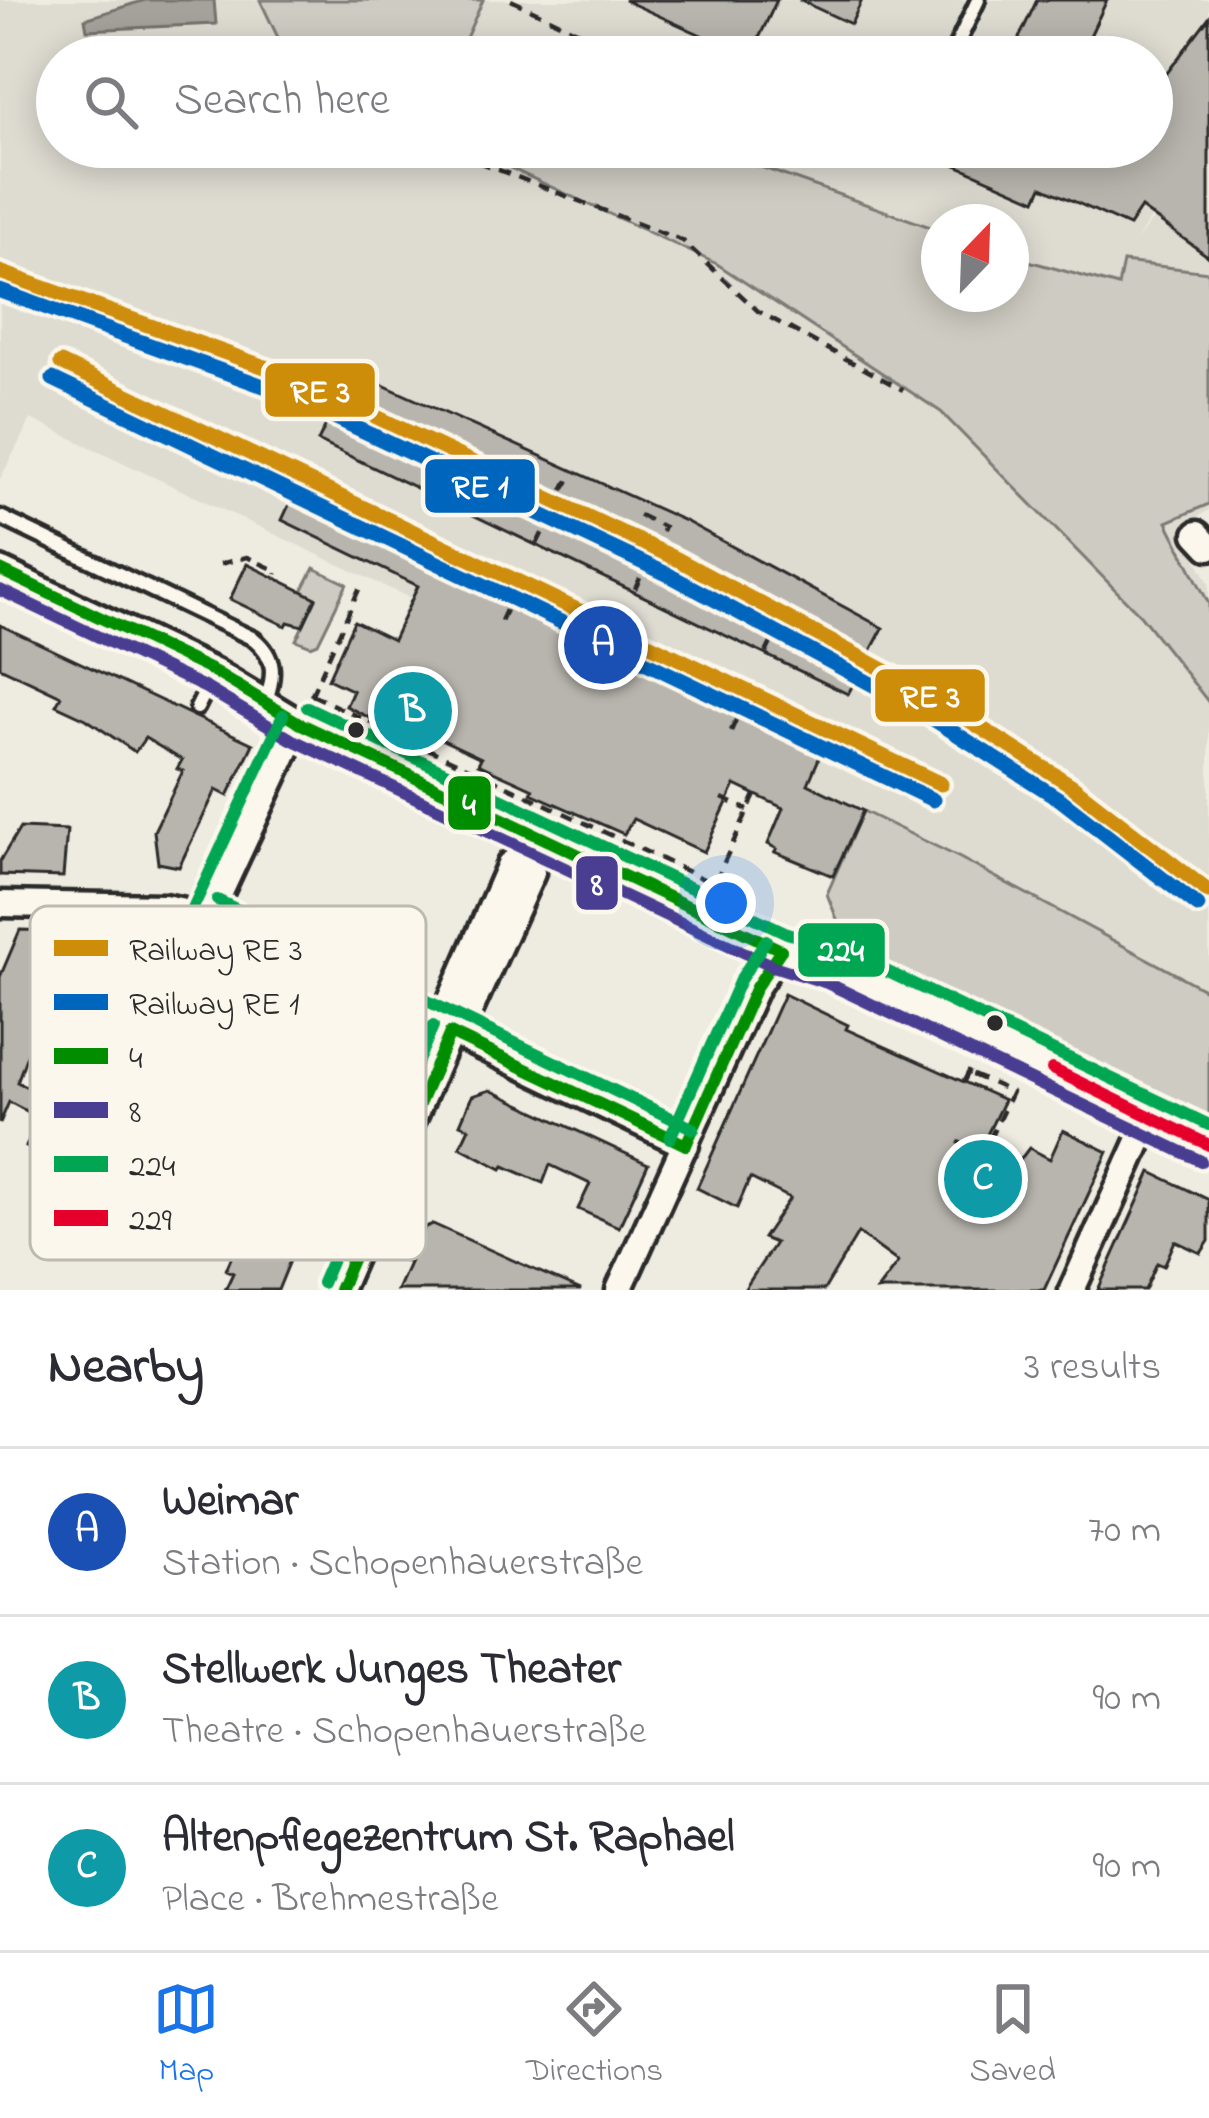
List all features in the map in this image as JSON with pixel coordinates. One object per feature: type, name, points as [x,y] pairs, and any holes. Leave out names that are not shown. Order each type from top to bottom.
[{"type":"street","points":[[0,570],[215,672],[299,723],[700,914],[781,950],[834,966],[1209,1145]]},
{"type":"street","points":[[214,906],[299,723]]},
{"type":"street","points":[[525,856],[532,873],[469,1012],[455,1019],[449,1001],[510,864],[525,856]]},
{"type":"street","points":[[620,1290],[756,987],[781,950]]},
{"type":"street","points":[[426,1022],[686,1145]]},
{"type":"street","points":[[426,1087],[449,1033]]},
{"type":"street","points":[[1072,1290],[1150,1117]]},
{"type":"street","points":[[339,1290],[352,1260]]},
{"type":"lane","points":[[961,36],[978,0]]},
{"type":"lane","points":[[0,517],[254,639],[274,670],[266,700]]},
{"type":"lane","points":[[197,708],[215,672]]},
{"type":"path","points":[[511,0],[588,36]]},
{"type":"path","points":[[494,168],[683,241],[758,311],[903,390]]},
{"type":"path","points":[[563,490],[567,482],[575,486]]},
{"type":"path","points":[[537,544],[553,511]]},
{"type":"path","points":[[639,515],[664,527],[660,536]]},
{"type":"path","points":[[545,526],[554,530]]},
{"type":"path","points":[[635,590],[650,556]]},
{"type":"path","points":[[220,564],[247,557],[276,574]]},
{"type":"path","points":[[619,560],[643,572]]},
{"type":"path","points":[[299,723],[360,586]]},
{"type":"path","points":[[501,621],[515,590]]},
{"type":"path","points":[[508,607],[517,611]]},
{"type":"path","points":[[766,652],[782,620]]},
{"type":"path","points":[[599,667],[614,637]]},
{"type":"path","points":[[774,637],[783,641]]},
{"type":"path","points":[[581,640],[606,652]]},
{"type":"path","points":[[311,695],[471,773],[490,774],[714,884]]},
{"type":"path","points":[[731,731],[746,697]]},
{"type":"path","points":[[738,714],[747,718]]},
{"type":"path","points":[[700,914],[755,795]]},
{"type":"path","points":[[722,798],[748,810]]},
{"type":"path","points":[[964,1082],[974,1062]]},
{"type":"path","points":[[958,1142],[983,1153],[1012,1092],[968,1072]]},
{"type":"shaded area","points":[[0,0],[1209,0],[1209,136],[1135,241],[1209,154],[1209,510],[1180,528],[1209,583],[1209,992],[960,858],[31,419],[0,479]]},
{"type":"shaded area","points":[[145,0],[214,0],[216,24],[87,30],[85,19]]},
{"type":"shaded area","points":[[260,0],[483,0],[467,36],[277,36]]},
{"type":"shaded area","points":[[510,168],[763,168],[921,224],[921,312],[1029,312],[1029,261],[1118,286],[1123,262],[1209,272],[1209,504],[1167,522],[1209,604],[1209,703],[1141,616],[941,412],[717,264]]},
{"type":"shaded area","points":[[314,568],[347,584],[318,643],[311,646],[296,640],[316,599],[302,591]]},
{"type":"shaded area","points":[[863,811],[1209,992],[1209,1116],[880,958],[839,924],[827,894]]},
{"type":"building","points":[[624,0],[777,0],[760,36],[704,36]]},
{"type":"building","points":[[799,0],[862,0],[851,24]]},
{"type":"building","points":[[1037,0],[1107,0],[1090,36],[1020,36]]},
{"type":"building","points":[[1209,17],[1209,257],[1141,208],[1129,226],[1042,187],[1036,200],[963,168],[1173,168],[1173,65]]},
{"type":"building","points":[[352,371],[687,522],[883,628],[848,694],[318,441]]},
{"type":"building","points":[[300,481],[829,735],[808,784],[863,811],[833,876],[775,852],[768,844],[783,808],[735,785],[704,852],[633,819],[624,834],[531,793],[533,789],[478,764],[481,758],[377,709],[372,719],[346,706],[353,691],[328,679],[354,621],[393,640],[418,586],[282,520]]},
{"type":"building","points":[[247,564],[316,598],[303,626],[288,622],[286,626],[230,599]]},
{"type":"building","points":[[0,625],[253,744],[228,796],[216,790],[179,867],[158,863],[154,831],[183,771],[177,769],[182,760],[145,738],[135,752],[56,705],[61,696],[0,667]]},
{"type":"building","points":[[20,828],[67,830],[63,877],[0,875],[0,861]]},
{"type":"building","points":[[20,930],[30,930],[30,1047],[17,1082],[30,1088],[30,1113],[9,1102],[0,1123],[0,977]]},
{"type":"building","points":[[784,994],[848,1025],[846,1029],[1004,1100],[977,1155],[1007,1177],[1029,1148],[1050,1159],[1063,1130],[1108,1152],[1044,1290],[877,1290],[898,1262],[858,1233],[824,1290],[744,1290],[775,1243],[763,1238],[790,1198],[750,1178],[737,1208],[697,1188]]},
{"type":"building","points":[[490,1090],[648,1164],[619,1227],[578,1209],[590,1184],[550,1165],[543,1183],[460,1147],[469,1128],[460,1124],[472,1096]]},
{"type":"building","points":[[1151,1172],[1209,1200],[1209,1241],[1201,1253],[1175,1241],[1164,1266],[1157,1263],[1145,1290],[1098,1290]]},
{"type":"building","points":[[433,1224],[581,1290],[397,1290],[410,1260],[426,1260],[426,1227]]},
{"type":"building","points":[[230,1260],[290,1260],[278,1290],[225,1290],[233,1273],[226,1270]]},
{"type":"transit line","points":[[0,272],[290,376],[677,559],[923,691],[1071,785],[1209,892]]},
{"type":"transit line","points":[[0,291],[283,393],[669,575],[914,707],[1061,800],[1198,906]]},
{"type":"transit line","points":[[61,363],[941,784]]},
{"type":"transit line","points":[[53,379],[933,800]]},
{"type":"transit line","name":"4","points":[[0,570],[215,672],[299,723],[781,950]]},
{"type":"transit line","name":"8","points":[[0,590],[206,688],[291,739],[773,966],[827,983],[1201,1161]]},
{"type":"transit line","name":"224","points":[[307,707],[787,933],[842,950],[1209,1125]]},
{"type":"transit line","name":"224","points":[[194,906],[283,715]]},
{"type":"transit line","name":"224","points":[[217,900],[229,906]]},
{"type":"transit line","name":"224","points":[[670,1138],[740,980],[766,940]]},
{"type":"transit line","name":"4","points":[[686,1145],[756,987],[781,950]]},
{"type":"transit line","name":"224","points":[[426,1000],[694,1129]]},
{"type":"transit line","name":"224","points":[[426,1042],[433,1026]]},
{"type":"transit line","name":"4","points":[[450,1033],[686,1145]]},
{"type":"transit line","name":"4","points":[[426,1089],[450,1033]]},
{"type":"transit line","name":"229","points":[[1052,1069],[1209,1145]]},
{"type":"transit line","name":"224","points":[[322,1283],[332,1260]]},
{"type":"transit line","name":"4","points":[[339,1290],[352,1260]]},
{"type":"place","name":"Weimar","points":[[603,645]]},
{"type":"place","name":"Stellwerk Junges Theater","points":[[413,711]]},
{"type":"place","name":"Altenpflegezentrum St. Raphael","points":[[983,1179]]}]
